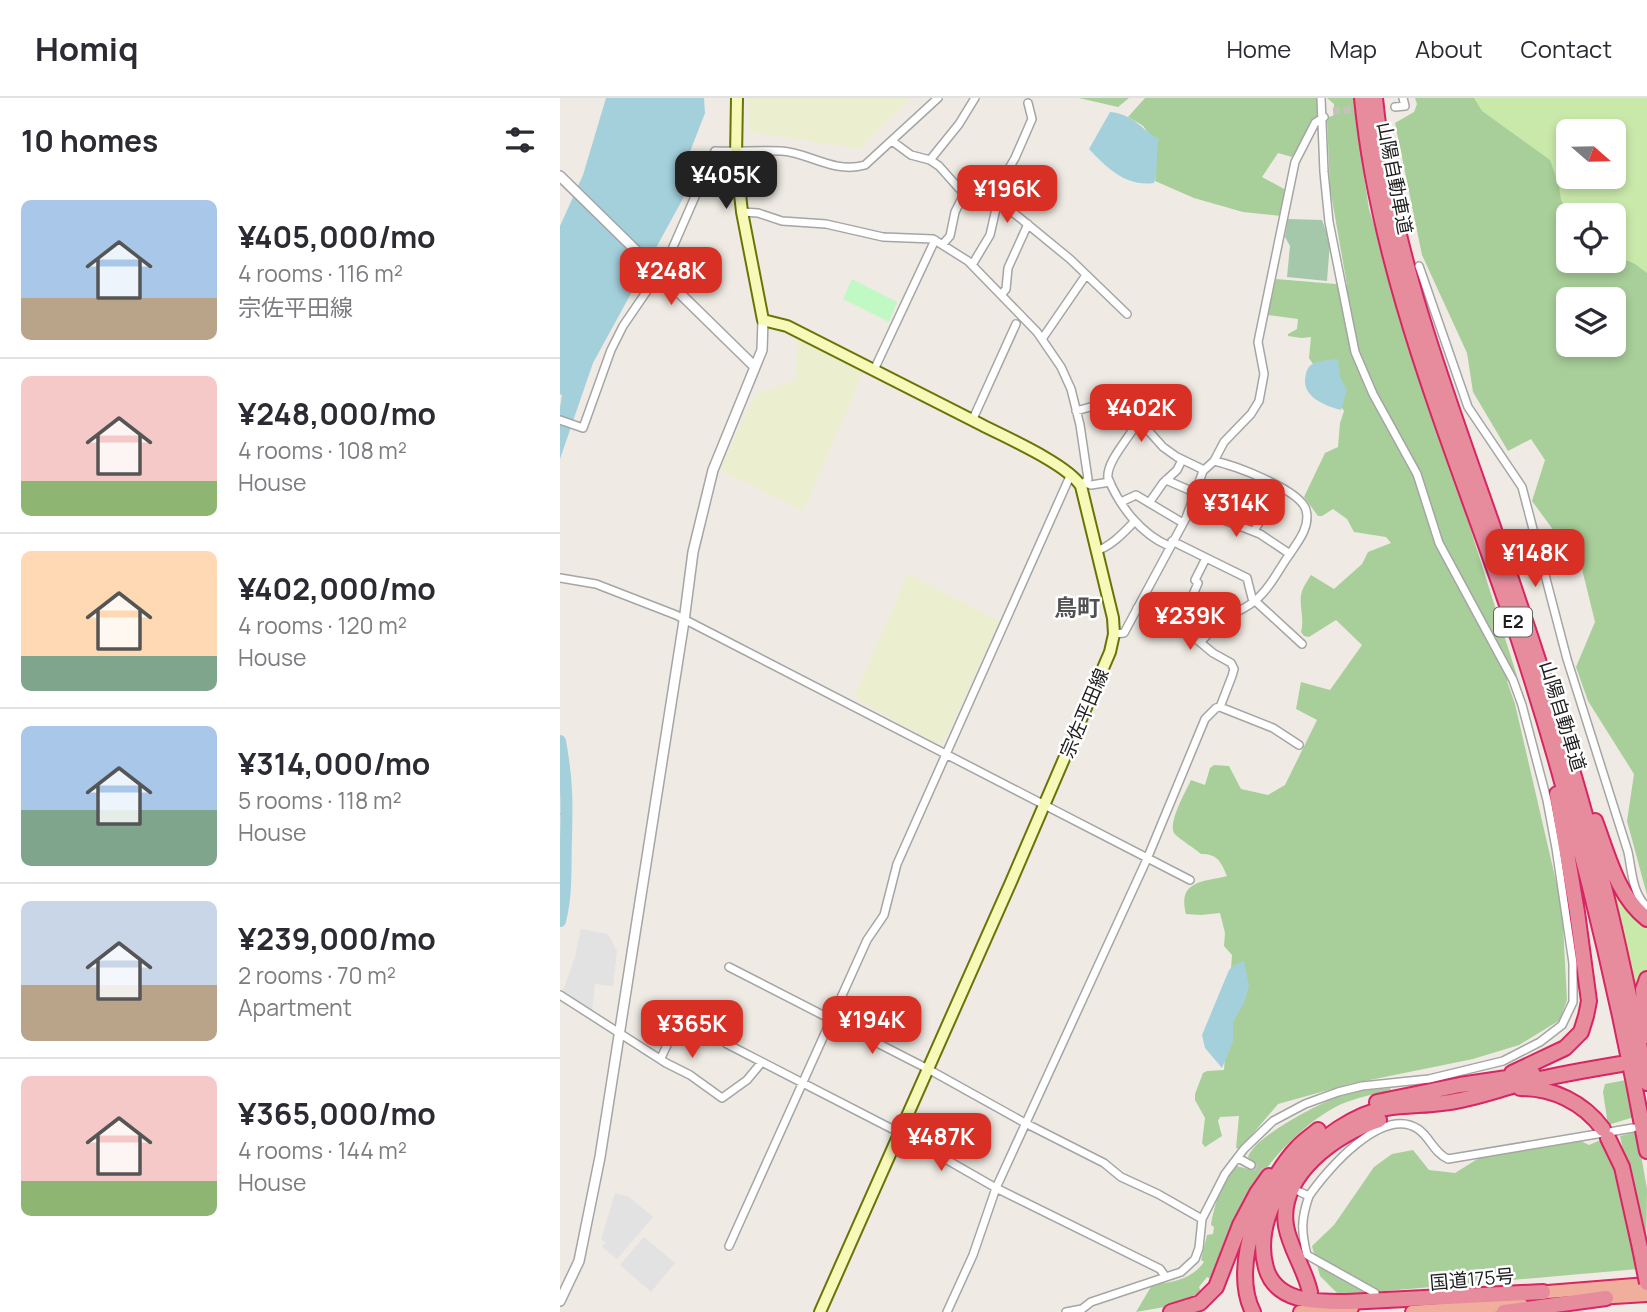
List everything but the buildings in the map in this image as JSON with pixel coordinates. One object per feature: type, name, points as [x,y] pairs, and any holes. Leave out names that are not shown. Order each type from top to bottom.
[{"type":"highway","name":"山陽自動車道","points":[[1363,98],[1376,196],[1402,295],[1503,592],[1572,813],[1612,975],[1647,1151]]},
{"type":"highway","name":"山陽自動車道","points":[[1375,98],[1389,195],[1413,292],[1576,782],[1624,971],[1647,1083]]},
{"type":"highway","points":[[1541,671],[1616,877],[1628,900],[1647,919]]},
{"type":"highway","points":[[1171,1312],[1199,1303],[1216,1287],[1240,1225],[1256,1193],[1275,1168],[1322,1127],[1375,1103],[1506,1082],[1555,1054],[1581,1032],[1589,1000],[1567,849],[1550,761],[1549,735]]},
{"type":"highway","points":[[1647,979],[1643,990],[1647,1045]]},
{"type":"highway","points":[[1620,1060],[1529,1074],[1462,1100],[1387,1108],[1348,1123],[1319,1142],[1291,1172],[1275,1200],[1266,1230],[1264,1256],[1271,1279],[1285,1293],[1296,1298],[1322,1302],[1543,1292],[1647,1278]]},
{"type":"highway","points":[[1506,1082],[1563,1096],[1588,1112],[1606,1133],[1622,1167],[1647,1284]]},
{"type":"highway","points":[[1310,1292],[1285,1223],[1286,1204],[1294,1185],[1312,1161],[1341,1138],[1410,1107]]},
{"type":"highway","points":[[1252,1310],[1247,1290],[1246,1266],[1254,1225],[1273,1184],[1297,1148]]},
{"type":"highway","name":"国道175号","points":[[1300,1312],[1647,1284]]},
{"type":"highway","name":"国道175号","points":[[1412,1312],[1647,1296]]},
{"type":"highway","points":[[1504,1312],[1606,1298]]},
{"type":"main road","points":[[737,98],[736,152],[742,212],[763,320]]},
{"type":"main road","name":"宗佐平田線","points":[[763,320],[787,326],[1071,474],[1083,485],[1113,618],[1114,634],[1110,652],[1045,806],[820,1312]]},
{"type":"street","points":[[560,420],[583,428],[611,350],[623,326],[660,275],[715,151],[784,150],[820,163],[856,167],[866,165],[938,98]]},
{"type":"street","points":[[930,160],[959,124],[975,98]]},
{"type":"street","points":[[1066,1312],[1082,1309],[1091,1303],[1181,1272],[1195,1259],[1202,1219],[1225,1174],[1273,1121],[1305,1104],[1362,1086],[1429,1079],[1503,1061],[1520,1054],[1562,1025],[1573,1002],[1573,963],[1556,848],[1547,800],[1522,705],[1513,680],[1439,543],[1417,474],[1373,394],[1355,352],[1329,222],[1321,98]]},
{"type":"street","points":[[1395,107],[1405,106],[1403,98]]},
{"type":"street","points":[[972,265],[990,235],[996,198],[1032,119],[1028,103]]},
{"type":"street","points":[[1114,634],[1124,633],[1191,507],[1204,470],[1214,461],[1224,442],[1251,414],[1259,401],[1264,374],[1258,342],[1293,172],[1315,122],[1324,113],[1333,111]]},
{"type":"street","points":[[892,141],[911,155],[930,160],[939,166],[964,194],[996,198],[1028,223],[1127,314]]},
{"type":"street","points":[[560,176],[755,367]]},
{"type":"street","points":[[874,370],[939,242],[950,236],[954,212],[964,194]]},
{"type":"street","points":[[742,212],[758,213],[782,221],[826,224],[883,237],[924,237],[939,242],[972,265],[1042,339],[1061,367],[1076,411],[1088,479],[1083,485]]},
{"type":"street","points":[[1002,296],[1006,289],[1008,268],[1028,223]]},
{"type":"street","points":[[1419,266],[1468,407],[1522,487],[1567,659],[1628,852],[1633,881],[1647,907]]},
{"type":"street","points":[[1042,339],[1086,275]]},
{"type":"street","points":[[560,1301],[579,1261],[600,1157],[693,552],[713,470],[762,350],[763,320]]},
{"type":"street","points":[[972,421],[1016,324]]},
{"type":"street","points":[[1076,411],[1107,404],[1146,428],[1163,447],[1182,460],[1204,470]]},
{"type":"street","points":[[1137,423],[1112,461],[1108,472],[1110,482],[1121,502],[1135,521],[1146,533],[1247,578],[1255,601],[1302,644]]},
{"type":"street","points":[[1149,503],[1177,470],[1182,460]]},
{"type":"street","points":[[1200,642],[1227,617],[1255,601],[1270,585],[1304,531],[1306,509],[1300,499],[1243,468],[1214,461]]},
{"type":"street","points":[[729,1246],[867,940],[884,915],[897,864],[1071,474]]},
{"type":"street","points":[[1166,480],[1196,493]]},
{"type":"street","points":[[1083,485],[1110,482]]},
{"type":"street","points":[[1254,531],[1280,488]]},
{"type":"street","points":[[1121,502],[1136,495],[1183,523]]},
{"type":"street","points":[[1191,507],[1254,531],[1290,554]]},
{"type":"street","points":[[1096,551],[1111,543],[1135,521]]},
{"type":"street","points":[[1180,625],[1195,593],[1198,583],[1195,580],[1196,574],[1206,558]]},
{"type":"street","points":[[560,578],[596,584],[676,615],[1190,880]]},
{"type":"street","points":[[1137,608],[1180,625],[1231,663],[1234,668],[1220,708]]},
{"type":"street","points":[[947,1312],[973,1255],[996,1188],[1147,859],[1205,719],[1216,708],[1220,708],[1273,728],[1299,745]]},
{"type":"street","points":[[729,967],[928,1069],[1202,1219]]},
{"type":"street","points":[[560,995],[690,1075],[722,1098],[747,1080],[762,1062]]},
{"type":"street","points":[[661,1058],[684,1009],[727,1044],[900,1133],[996,1188],[1160,1269],[1165,1276]]},
{"type":"street","points":[[1375,1293],[1307,1255],[1301,1232],[1303,1212],[1309,1196],[1340,1158],[1363,1139],[1382,1128],[1401,1125],[1416,1128],[1441,1156],[1448,1159],[1633,1128]]},
{"type":"street","points":[[1238,1158],[1251,1165]]},
{"type":"street","points":[[1300,1192],[1309,1196]]},
{"type":"green space","points":[[747,98],[911,98],[860,149],[750,132]]},
{"type":"green space","points":[[1079,98],[1129,98],[1118,107]]},
{"type":"green space","points":[[1145,98],[1319,98],[1318,114],[1292,157],[1278,153],[1262,177],[1286,190],[1281,216],[1243,212],[1194,198],[1155,181],[1156,160],[1153,145],[1143,126],[1128,117]]},
{"type":"green space","points":[[1327,98],[1355,98],[1369,209],[1517,676],[1507,681],[1515,704],[1562,907],[1567,1000],[1560,1020],[1519,1045],[1473,1059],[1350,1084],[1278,1104],[1240,1149],[1236,1148],[1239,1116],[1220,1117],[1218,1121],[1222,1136],[1205,1147],[1202,1143],[1205,1118],[1195,1100],[1195,1094],[1203,1073],[1224,1070],[1232,955],[1224,946],[1225,933],[1220,913],[1186,914],[1184,903],[1185,895],[1195,884],[1227,876],[1215,857],[1201,854],[1174,833],[1175,814],[1191,780],[1205,785],[1210,768],[1214,765],[1229,766],[1241,789],[1268,795],[1285,785],[1317,720],[1296,709],[1301,682],[1330,690],[1362,645],[1336,620],[1309,637],[1304,636],[1301,632],[1303,589],[1311,575],[1334,589],[1362,564],[1368,552],[1391,543],[1386,537],[1354,532],[1347,519],[1333,509],[1318,516],[1304,497],[1325,453],[1338,447],[1344,411],[1309,358],[1311,337],[1288,336],[1297,329],[1298,319],[1268,315],[1276,279],[1347,285],[1330,188],[1327,118],[1334,115],[1334,104]]},
{"type":"green space","points":[[1415,98],[1474,98],[1482,111],[1550,160],[1556,177],[1556,189],[1559,189],[1563,203],[1556,203],[1556,273],[1626,273],[1626,260],[1647,273],[1647,895],[1627,821],[1634,774],[1588,701],[1576,667],[1595,622],[1582,569],[1532,501],[1545,460],[1531,439],[1508,451],[1473,392],[1467,353],[1422,255],[1395,123],[1414,112],[1417,104]]},
{"type":"green space","points":[[1455,98],[1647,98],[1647,295],[1626,273],[1626,203],[1556,203]]},
{"type":"green space","points":[[1288,219],[1322,220],[1330,242],[1327,281],[1287,277],[1290,246],[1285,237]]},
{"type":"green space","points":[[852,279],[897,302],[889,322],[843,299]]},
{"type":"green space","points":[[797,338],[864,371],[803,511],[720,470],[755,394],[796,380]]},
{"type":"green space","points":[[908,574],[1000,621],[944,741],[935,743],[860,701],[855,694]]},
{"type":"green space","points":[[1617,896],[1633,917],[1647,926],[1647,970],[1640,989],[1639,1006],[1613,897]]},
{"type":"green space","points":[[1626,1080],[1634,1117],[1608,1125],[1603,1092],[1605,1084]]},
{"type":"green space","points":[[1391,1090],[1344,1103],[1328,1111],[1282,1150],[1245,1198],[1213,1280],[1207,1277],[1199,1287],[1202,1294],[1170,1306],[1136,1312],[1152,1285],[1187,1276],[1204,1262],[1201,1260],[1207,1235],[1213,1234],[1212,1218],[1223,1186],[1236,1166],[1249,1169],[1254,1162],[1248,1157],[1263,1140],[1304,1113],[1342,1095]]},
{"type":"green space","points":[[1637,1132],[1647,1189],[1646,1259],[1620,1136]]},
{"type":"green space","points":[[1603,1139],[1613,1167],[1638,1269],[1339,1295],[1320,1276],[1312,1246],[1334,1225],[1374,1167],[1392,1154],[1413,1150],[1429,1170],[1455,1173],[1479,1158],[1581,1141],[1589,1145]]},
{"type":"shaded area","points":[[581,929],[608,934],[617,951],[613,986],[595,984],[592,1012],[563,991]]},
{"type":"shaded area","points":[[615,1193],[629,1197],[653,1217],[617,1259],[602,1247],[606,1242],[601,1240]]},
{"type":"shaded area","points":[[644,1237],[675,1263],[651,1292],[620,1265]]},
{"type":"water","points":[[606,98],[704,98],[705,113],[686,162],[686,193],[593,363],[560,459],[560,226],[583,175]]},
{"type":"water","points":[[1110,112],[1131,119],[1159,139],[1154,183],[1135,182],[1118,175],[1089,149]]},
{"type":"water","points":[[1338,359],[1340,377],[1347,390],[1341,410],[1312,396],[1305,380],[1311,365]]},
{"type":"water","points":[[1244,961],[1249,986],[1244,1003],[1233,1022],[1233,1042],[1222,1068],[1205,1048],[1202,1035],[1229,970]]},
{"type":"waterway","points":[[560,741],[566,813],[565,891],[560,921]]},
{"type":"waterway","points":[[560,814],[568,816]]},
{"type":"tunnel","points":[[1333,111],[1363,109]]},
{"type":"tunnel","points":[[1251,1165],[1272,1177]]},
{"type":"district","name":"鳥町","points":[[1077,608]]}]
